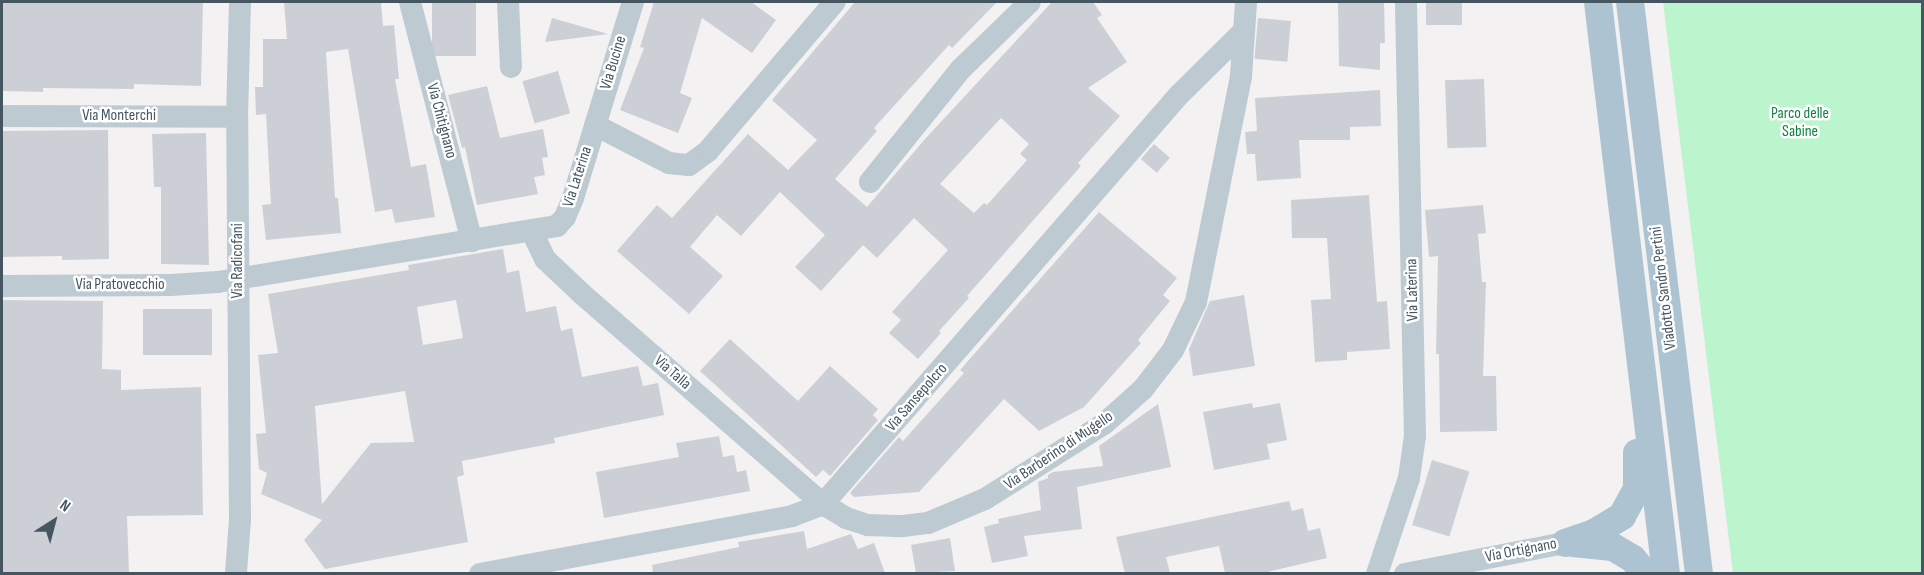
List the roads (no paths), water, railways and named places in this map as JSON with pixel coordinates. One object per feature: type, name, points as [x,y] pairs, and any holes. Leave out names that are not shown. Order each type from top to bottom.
[{"type":"main road","name":"Viadotto Sandro Pertini","points":[[1598,2],[1666,573]]},
{"type":"main road","name":"Viadotto Sandro Pertini","points":[[1630,2],[1699,573]]},
{"type":"main road","points":[[1565,543],[1614,523],[1635,497],[1638,480],[1636,399],[1640,358]]},
{"type":"main road","points":[[1565,543],[1613,547],[1633,559],[1645,573]]},
{"type":"street","name":"Via Radicofani","points":[[236,573],[240,520],[237,117],[240,2]]},
{"type":"street","name":"Via Chitignano","points":[[410,2],[472,241]]},
{"type":"street","points":[[508,2],[511,68]]},
{"type":"street","name":"Via Bucine","points":[[595,125],[633,2]]},
{"type":"street","name":"Via Laterina","points":[[238,279],[552,228],[562,222],[573,198],[595,125],[669,162],[689,165],[708,151],[835,2]]},
{"type":"street","points":[[870,182],[961,69],[1030,2]]},
{"type":"street","name":"Via Barberino di Mugello","points":[[823,504],[857,522],[885,526],[916,525],[957,512],[985,499],[1072,446],[1106,423],[1143,389],[1173,350],[1196,302],[1241,76],[1246,2]]},
{"type":"street","name":"Via Laterina","points":[[1377,573],[1408,478],[1415,436],[1406,2]]},
{"type":"street","name":"Via Sansepolcro","points":[[480,573],[792,516],[823,504],[1178,96],[1244,31]]},
{"type":"street","name":"Via Monterchi","points":[[2,116],[237,117]]},
{"type":"street","name":"Via Talla","points":[[532,232],[545,259],[823,504]]},
{"type":"street","name":"Via Pratovecchio","points":[[2,286],[170,285],[238,279]]},
{"type":"street","name":"Via Ortignano","points":[[1405,573],[1565,543]]},
{"type":"park label","name":"Parco delle Sabine","points":[[1800,123]]}]
